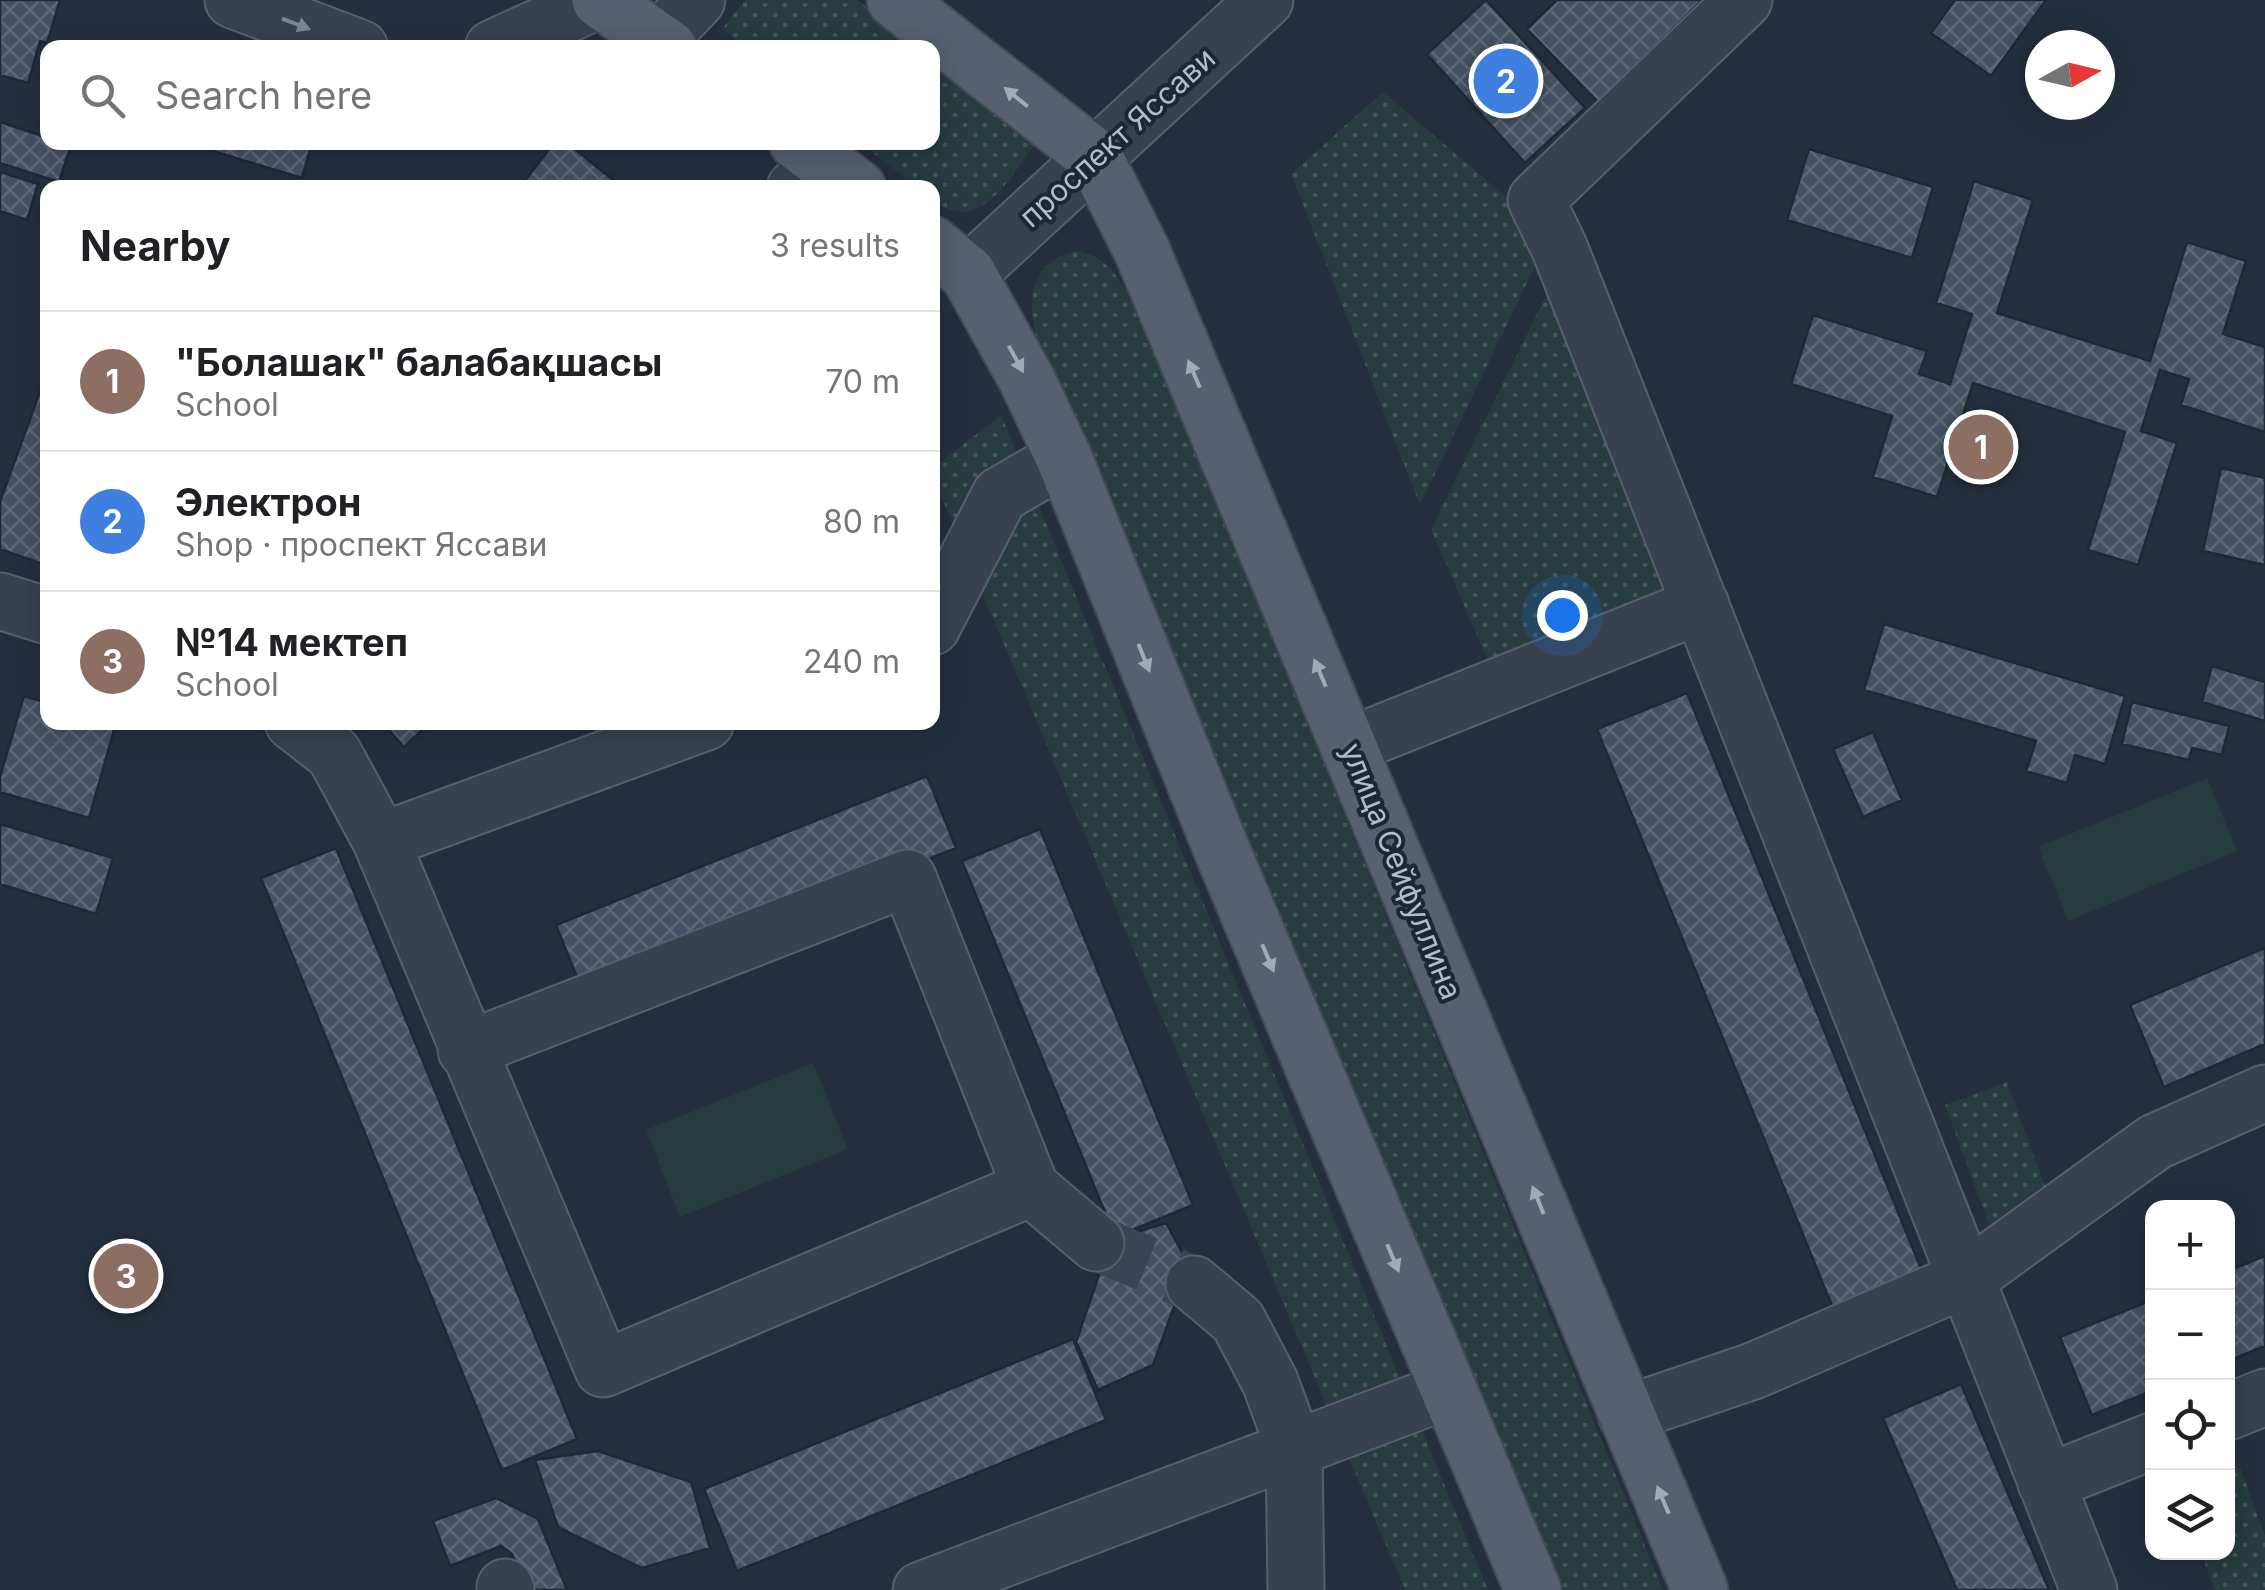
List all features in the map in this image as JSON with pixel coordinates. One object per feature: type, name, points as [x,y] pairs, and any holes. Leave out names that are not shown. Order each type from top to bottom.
[{"type":"main road","points":[[600,0],[658,40]]},
{"type":"main road","points":[[895,0],[1094,156]]},
{"type":"main road","name":"улица Сейфуллина","points":[[1094,156],[1142,251],[1351,744],[1700,1590]]},
{"type":"main road","points":[[950,259],[1028,380],[1064,458],[1533,1590]]},
{"type":"street","points":[[233,0],[339,40]]},
{"type":"street","points":[[511,40],[600,0]]},
{"type":"street","points":[[667,40],[697,0]]},
{"type":"street","name":"проспект Яссави","points":[[950,259],[1094,156],[1265,0]]},
{"type":"street","points":[[1744,0],[1536,200],[1701,605],[2089,1590]]},
{"type":"street","points":[[940,611],[1000,495],[1064,458]]},
{"type":"street","points":[[0,601],[40,614]]},
{"type":"street","points":[[1351,744],[1701,605]]},
{"type":"street","points":[[303,730],[334,754],[381,841],[603,1368],[1031,1188]]},
{"type":"street","points":[[381,841],[684,730]]},
{"type":"street","points":[[466,1050],[908,878],[1031,1188],[1096,1243]]},
{"type":"street","points":[[1626,1414],[1753,1371],[1966,1279],[2155,1142],[2265,1093]]},
{"type":"street","points":[[1194,1284],[1238,1321],[1270,1382],[1294,1446],[1296,1590]]},
{"type":"street","points":[[920,1590],[1449,1390]]},
{"type":"street","points":[[2235,1409],[2265,1397]]},
{"type":"street","points":[[2046,1483],[2145,1444]]},
{"type":"green space","points":[[745,0],[857,0],[910,40],[735,40],[722,29]]},
{"type":"green space","points":[[940,63],[1038,140],[994,197],[966,211],[950,210],[940,204],[940,180],[908,180],[870,150],[940,150]]},
{"type":"green space","points":[[1383,92],[1520,209],[1540,256],[1420,505],[1291,174]]},
{"type":"green space","points":[[1076,251],[1108,266],[1140,317],[1663,1590],[1558,1590],[1036,336],[1033,295],[1041,272],[1061,256]]},
{"type":"green space","points":[[1548,292],[1678,596],[1494,675],[1431,529]]},
{"type":"green space","points":[[1001,415],[1488,1590],[1405,1590],[940,494],[940,463]]},
{"type":"green space","points":[[2207,778],[2237,851],[2068,921],[2038,847]]},
{"type":"green space","points":[[813,1063],[848,1149],[680,1217],[646,1130]]},
{"type":"green space","points":[[2007,1082],[2053,1208],[1991,1230],[1945,1105]]},
{"type":"green space","points":[[2239,1464],[2265,1536],[2265,1590],[2215,1590],[2204,1560],[2235,1560],[2235,1465]]},
{"type":"building","points":[[0,0],[60,0],[48,40],[40,40],[28,83],[0,75]]},
{"type":"building","points":[[1486,0],[1585,108],[1525,163],[1427,54]]},
{"type":"building","points":[[1557,0],[1702,0],[1598,102],[1527,29]]},
{"type":"building","points":[[1955,0],[2046,0],[1991,76],[1931,33]]},
{"type":"building","points":[[0,122],[40,135],[40,150],[69,150],[60,180],[0,163]]},
{"type":"building","points":[[1809,149],[1933,187],[1912,258],[1787,220]]},
{"type":"building","points":[[209,150],[310,150],[302,178]]},
{"type":"building","points":[[549,150],[576,150],[613,180],[525,180]]},
{"type":"building","points":[[0,172],[38,184],[27,220],[0,211]]},
{"type":"building","points":[[1974,181],[2033,200],[1997,313],[2150,361],[2187,242],[2246,261],[2223,334],[2265,347],[2265,432],[2181,405],[2189,379],[2160,370],[2141,431],[2177,443],[2138,565],[2088,550],[2125,432],[1973,383],[1937,497],[1873,477],[1892,416],[1791,384],[1813,315],[1927,351],[1919,374],[1950,384],[1972,314],[1936,303]]},
{"type":"building","points":[[40,391],[40,563],[0,549],[0,502]]},
{"type":"building","points":[[2221,468],[2265,478],[2265,565],[2203,551]]},
{"type":"building","points":[[1884,624],[2125,696],[2105,764],[2075,755],[2067,783],[2026,771],[2036,741],[1864,690]]},
{"type":"building","points":[[2212,666],[2265,682],[2265,721],[2202,702]]},
{"type":"building","points":[[1687,693],[1928,1286],[1839,1323],[1597,729]]},
{"type":"building","points":[[24,696],[40,701],[40,730],[114,730],[89,818],[0,792],[0,777]]},
{"type":"building","points":[[2132,702],[2229,726],[2222,755],[2192,748],[2189,760],[2122,744]]},
{"type":"building","points":[[389,730],[422,730],[404,747]]},
{"type":"building","points":[[594,730],[622,730],[599,741]]},
{"type":"building","points":[[1873,732],[1902,800],[1863,817],[1833,749]]},
{"type":"building","points":[[927,776],[956,848],[585,997],[556,925]]},
{"type":"building","points":[[0,824],[113,858],[96,914],[0,884]]},
{"type":"building","points":[[1040,829],[1193,1205],[1115,1237],[962,861]]},
{"type":"building","points":[[336,848],[577,1439],[502,1470],[261,878]]},
{"type":"building","points":[[2265,948],[2265,1044],[2164,1087],[2130,1005]]},
{"type":"building","points":[[1166,1223],[1189,1265],[1153,1365],[1098,1390],[1076,1342],[1111,1240]]},
{"type":"building","points":[[2265,1256],[2265,1346],[2235,1358],[2235,1290],[2235,1268]]},
{"type":"building","points":[[2145,1303],[2145,1394],[2092,1415],[2060,1337]]},
{"type":"building","points":[[1073,1339],[1106,1420],[737,1571],[704,1489]]},
{"type":"building","points":[[1961,1384],[2049,1590],[1957,1590],[1883,1418]]},
{"type":"building","points":[[598,1451],[691,1482],[710,1548],[642,1568],[558,1527],[535,1460]]},
{"type":"building","points":[[496,1498],[538,1519],[567,1590],[526,1590],[512,1554],[501,1546],[450,1566],[433,1521]]},
{"type":"tunnel","points":[[1096,1243],[1194,1284]]},
{"type":"place","name":"Электрон","points":[[1506,81]]},
{"type":"place","name":"\"Болашак\" балабақшасы","points":[[1981,447]]},
{"type":"place","name":"№14 мектеп","points":[[126,1276]]}]
